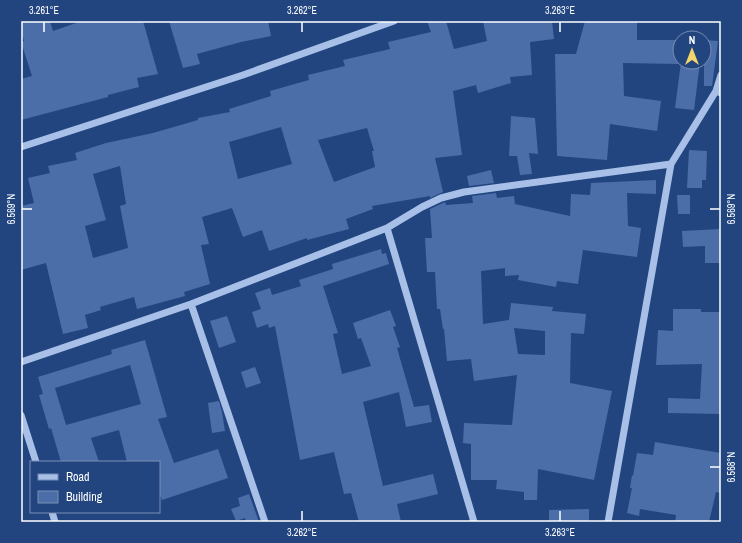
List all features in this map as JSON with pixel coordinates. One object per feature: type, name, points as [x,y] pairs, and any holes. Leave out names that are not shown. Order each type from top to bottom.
[{"type":"street","points":[[21,147],[243,75],[394,21]]},
{"type":"street","points":[[608,522],[671,164],[719,92],[721,75]]},
{"type":"street","points":[[21,362],[191,304],[387,228],[422,207],[441,198],[464,192],[671,164]]},
{"type":"street","points":[[387,228],[474,522]]},
{"type":"street","points":[[191,304],[265,522]]},
{"type":"street","points":[[21,415],[36,461]]},
{"type":"building","points":[[21,21],[50,21],[53,31],[82,21],[143,21],[158,74],[137,78],[139,87],[108,95],[108,97],[21,120],[21,79],[32,76],[21,42],[24,41],[21,30]]},
{"type":"building","points":[[169,21],[268,21],[271,36],[241,42],[197,54],[200,64],[183,68]]},
{"type":"building","points":[[427,21],[446,21],[454,49],[487,41],[483,21],[552,21],[554,39],[530,42],[532,75],[510,77],[511,83],[478,93],[476,85],[453,91],[462,155],[435,158],[443,192],[430,198],[430,196],[372,206],[373,209],[346,219],[349,229],[307,240],[307,238],[269,251],[262,230],[243,237],[232,208],[202,217],[209,244],[201,245],[210,284],[184,292],[185,296],[137,309],[134,297],[100,307],[101,310],[85,315],[88,328],[63,334],[46,263],[21,270],[21,206],[34,203],[28,178],[50,173],[48,166],[77,160],[75,153],[106,143],[153,133],[198,120],[198,118],[230,112],[229,109],[271,96],[270,91],[309,80],[308,75],[345,66],[343,60],[390,49],[388,42],[431,32]],"holes":[[[281,127],[292,164],[238,179],[229,142]],[[367,128],[374,151],[372,151],[375,167],[334,182],[318,140]],[[120,166],[126,204],[120,206],[128,248],[93,258],[85,226],[106,220],[93,174]]]},
{"type":"building","points":[[585,21],[637,21],[637,40],[672,40],[672,64],[623,63],[624,96],[661,101],[657,131],[610,124],[607,160],[557,156],[555,54],[576,54]]},
{"type":"building","points":[[712,41],[718,41],[712,86],[704,86],[704,70],[712,70]]},
{"type":"building","points":[[680,70],[699,70],[694,110],[675,108]]},
{"type":"building","points":[[511,116],[535,118],[538,154],[529,153],[532,174],[520,175],[517,156],[509,156]]},
{"type":"building","points":[[689,150],[707,151],[706,180],[702,180],[702,188],[687,188]]},
{"type":"building","points":[[491,170],[494,183],[469,186],[467,176]]},
{"type":"building","points":[[656,180],[656,194],[627,193],[628,226],[641,228],[637,257],[583,250],[578,284],[557,281],[556,287],[518,280],[519,275],[505,276],[505,268],[481,271],[483,324],[509,320],[511,303],[553,307],[552,311],[586,314],[584,334],[571,333],[570,383],[612,391],[594,480],[538,469],[537,500],[524,500],[524,492],[496,489],[497,480],[471,480],[471,444],[463,443],[464,423],[512,425],[517,375],[474,381],[471,359],[447,361],[444,329],[440,309],[437,309],[435,272],[427,272],[425,238],[432,238],[430,209],[445,202],[446,205],[473,203],[472,196],[496,193],[497,198],[514,196],[515,204],[570,216],[571,194],[590,195],[591,183]],"holes":[[[514,328],[545,331],[545,355],[518,354]]]},
{"type":"building","points":[[677,195],[690,195],[690,214],[678,214]]},
{"type":"building","points":[[721,229],[721,263],[705,263],[705,246],[683,247],[682,231]]},
{"type":"building","points":[[381,249],[382,254],[386,253],[389,264],[323,286],[338,333],[333,334],[342,374],[371,366],[361,338],[358,339],[353,323],[390,310],[396,326],[393,327],[400,347],[397,348],[414,407],[429,405],[432,422],[406,427],[399,392],[363,402],[383,486],[433,474],[438,494],[397,504],[401,522],[359,522],[351,493],[344,494],[334,452],[300,460],[275,326],[269,328],[268,324],[257,328],[252,312],[261,309],[255,293],[270,288],[272,295],[301,286],[299,280],[333,269],[332,264]]},
{"type":"building","points":[[673,309],[701,309],[701,312],[721,312],[721,414],[668,413],[668,398],[700,399],[702,364],[656,365],[658,330],[673,331]]},
{"type":"building","points":[[227,316],[236,342],[219,348],[210,321]]},
{"type":"building","points":[[145,340],[167,417],[158,419],[174,463],[218,449],[228,478],[162,500],[160,495],[160,461],[127,461],[119,430],[91,438],[99,461],[61,461],[39,395],[43,394],[38,377],[112,354],[111,350]],"holes":[[[130,365],[141,404],[66,425],[55,388]]]},
{"type":"building","points":[[255,367],[261,383],[246,388],[241,372]]},
{"type":"building","points":[[219,401],[225,431],[212,433],[208,403]]},
{"type":"building","points":[[655,442],[721,453],[721,493],[716,492],[709,522],[675,522],[676,515],[640,509],[639,516],[627,513],[632,488],[630,488],[632,475],[633,476],[637,453],[653,455]]},
{"type":"building","points":[[249,494],[259,522],[246,522],[245,518],[236,521],[231,509],[240,506],[238,498]]},
{"type":"building","points":[[589,509],[589,522],[549,522],[549,510]]}]
